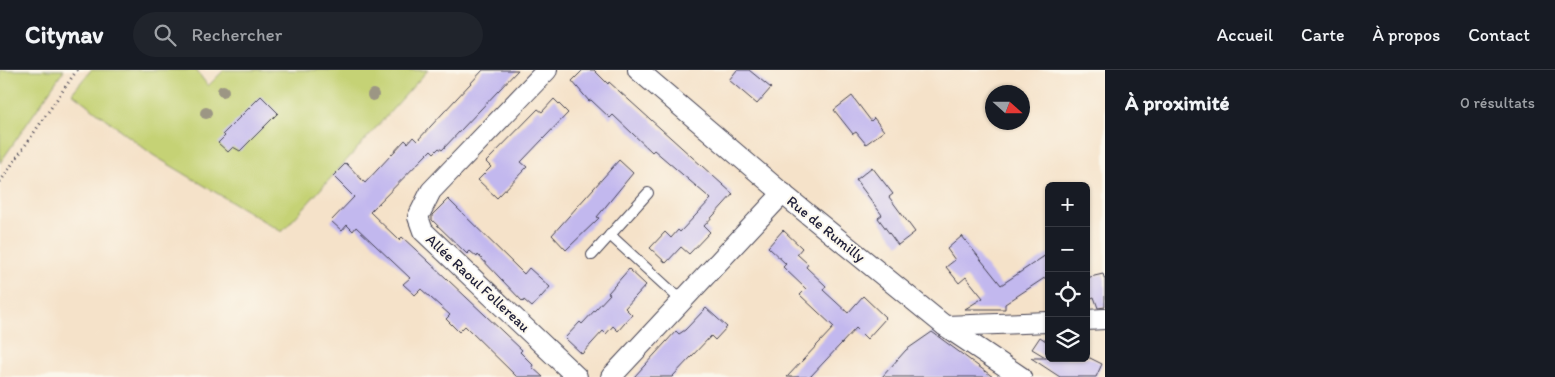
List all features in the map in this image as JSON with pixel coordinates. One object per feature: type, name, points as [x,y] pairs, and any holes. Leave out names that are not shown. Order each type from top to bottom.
[{"type":"street","name":"Allée Raoul Follereau","points":[[547,70],[431,191],[418,217],[423,231],[577,377]]},
{"type":"street","name":"Rue de Rumilly","points":[[638,70],[783,193],[945,326],[1021,377]]},
{"type":"street","points":[[611,377],[783,193]]},
{"type":"street","points":[[1090,320],[1105,319]]},
{"type":"street","points":[[945,326],[1045,322]]},
{"type":"lane","points":[[592,255],[648,193]]},
{"type":"lane","points":[[610,235],[682,301]]},
{"type":"path","points":[[0,182],[77,70]]},
{"type":"green space","points":[[0,70],[64,70],[0,163]]},
{"type":"green space","points":[[91,70],[196,70],[208,86],[224,70],[428,70],[282,232],[153,155],[72,93]]},
{"type":"building","points":[[483,70],[518,70],[442,150],[439,148],[434,153],[431,150],[370,212],[399,240],[402,237],[522,350],[520,352],[543,377],[517,377],[465,326],[459,332],[446,319],[450,315],[421,289],[415,295],[403,284],[410,278],[356,227],[353,231],[347,225],[342,231],[331,221],[354,197],[333,176],[346,163],[365,183],[405,140],[408,143],[413,137],[417,141]]},
{"type":"building","points":[[583,70],[594,70],[608,84],[609,82],[733,194],[704,226],[710,232],[689,254],[681,247],[666,263],[650,248],[665,232],[671,238],[678,230],[680,232],[711,199],[654,150],[652,152],[613,115],[610,118],[591,100],[589,101],[572,81]]},
{"type":"building","points":[[737,70],[749,70],[771,88],[757,104],[729,80]]},
{"type":"building","points":[[261,96],[278,113],[240,151],[233,147],[228,152],[218,143],[225,136],[223,134]]},
{"type":"building","points":[[852,96],[871,121],[874,118],[884,131],[866,144],[856,132],[853,134],[834,110]]},
{"type":"building","points":[[554,99],[568,113],[521,162],[527,167],[497,198],[478,180],[491,167],[486,162],[538,109],[542,112]]},
{"type":"building","points":[[619,160],[633,173],[597,217],[599,218],[566,250],[552,235]]},
{"type":"building","points":[[872,167],[893,194],[889,197],[915,232],[898,245],[878,218],[882,215],[856,180]]},
{"type":"building","points":[[448,199],[524,274],[529,268],[550,287],[532,307],[524,300],[523,302],[478,255],[477,257],[470,251],[467,254],[432,220],[432,215]]},
{"type":"building","points":[[783,230],[802,248],[797,254],[808,264],[806,267],[826,286],[823,290],[848,313],[863,296],[886,318],[867,339],[856,328],[810,377],[787,377],[834,327],[800,295],[806,289],[783,267],[786,264],[768,247]]},
{"type":"building","points":[[962,236],[1001,285],[1045,256],[1045,278],[1005,304],[1005,309],[965,309],[983,298],[966,277],[959,283],[946,267],[955,260],[947,249]]},
{"type":"building","points":[[629,269],[646,285],[625,308],[632,315],[618,331],[613,326],[606,334],[603,331],[582,354],[565,338],[580,322],[582,324],[610,294],[608,293]]},
{"type":"building","points":[[1103,274],[1105,280],[1105,307],[1098,308],[1094,297],[1090,298],[1090,277]]},
{"type":"building","points":[[706,308],[727,327],[715,340],[711,336],[672,377],[634,377],[676,331],[679,334],[685,330]]},
{"type":"building","points":[[932,332],[993,377],[882,377],[906,350]]},
{"type":"building","points":[[1040,337],[1045,340],[1045,357],[1032,349]]},
{"type":"building","points":[[1031,358],[1045,358],[1045,362],[1090,362],[1090,358],[1102,364],[1096,377],[1060,377]]}]
